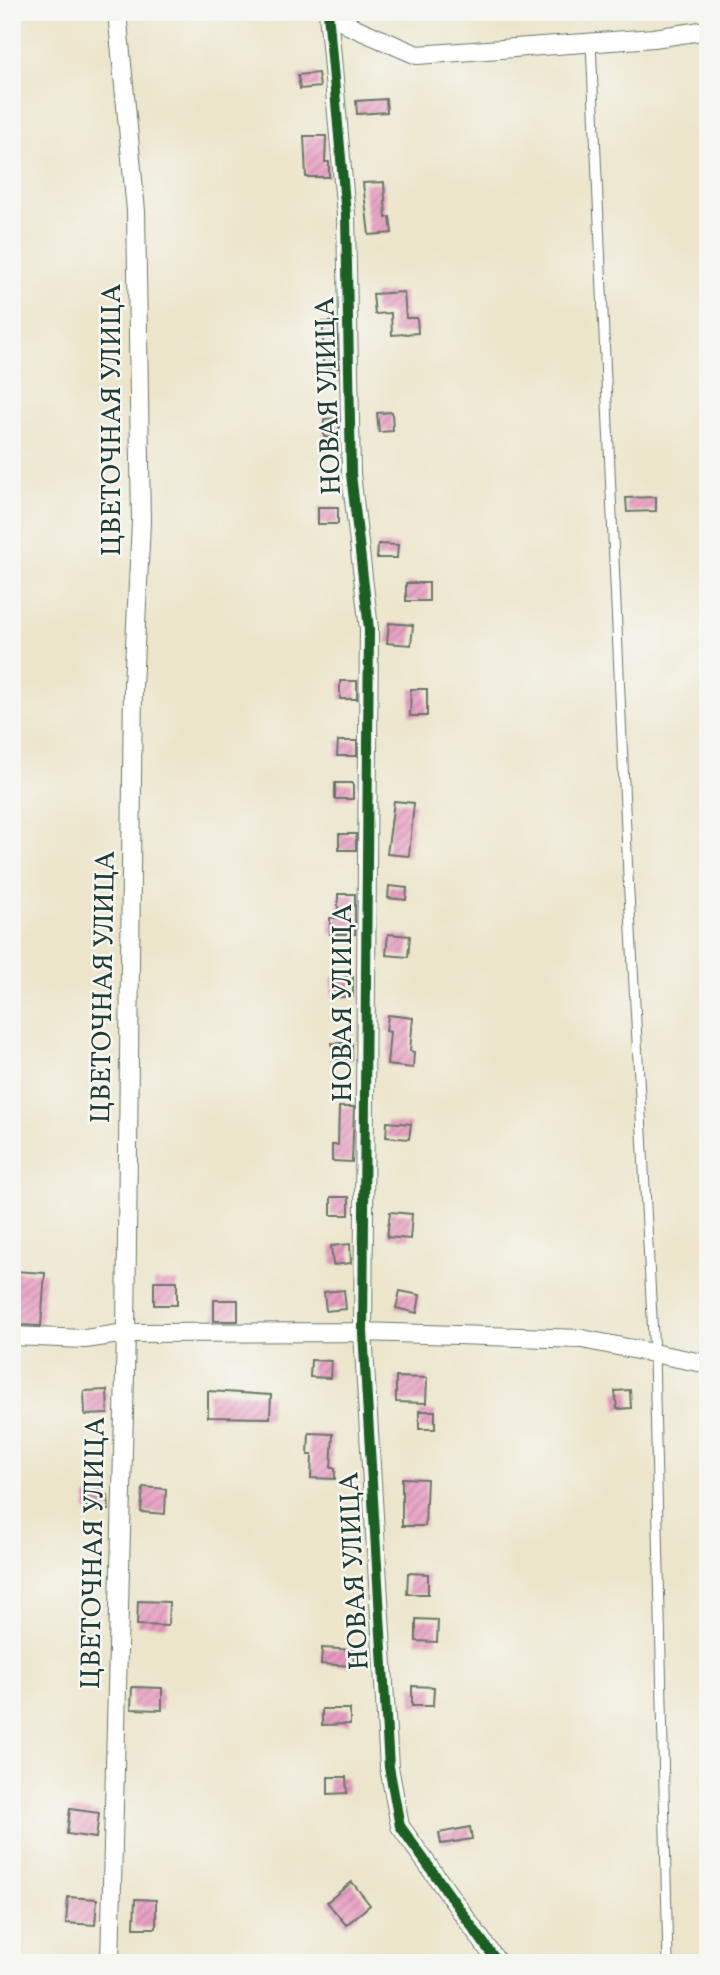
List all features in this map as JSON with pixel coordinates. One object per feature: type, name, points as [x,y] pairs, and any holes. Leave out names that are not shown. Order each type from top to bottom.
[{"type":"street","name":"ЦВЕТОЧНАЯ УЛИЦА","points":[[110,1963],[126,1333],[133,686],[141,522],[136,211],[117,12]]},
{"type":"street","name":"НОВАЯ УЛИЦА","points":[[328,12],[346,215],[351,474],[369,629],[363,1332],[389,1767],[400,1826],[498,1963]]},
{"type":"street","points":[[334,12],[348,25],[417,55],[654,38],[708,30]]},
{"type":"street","points":[[12,1336],[85,1339],[126,1333],[363,1332],[582,1339],[708,1364]]},
{"type":"lane","points":[[591,43],[628,875],[654,1354],[668,1963]]},
{"type":"building","points":[[318,73],[320,87],[300,89],[298,75]]},
{"type":"building","points":[[386,99],[387,112],[357,114],[356,101]]},
{"type":"building","points":[[304,136],[326,136],[325,162],[329,162],[329,177],[306,177]]},
{"type":"building","points":[[384,182],[386,218],[390,217],[392,233],[369,235],[363,183]]},
{"type":"building","points":[[404,292],[406,318],[417,318],[418,333],[392,335],[391,313],[375,314],[373,294]]},
{"type":"building","points":[[323,322],[337,322],[338,368],[323,368]]},
{"type":"building","points":[[392,412],[393,431],[379,432],[377,413]]},
{"type":"building","points":[[339,418],[339,438],[324,437],[324,419]]},
{"type":"building","points":[[656,497],[656,511],[627,512],[626,498]]},
{"type":"building","points":[[318,507],[338,507],[338,524],[318,524]]},
{"type":"building","points":[[378,544],[398,545],[397,558],[377,558]]},
{"type":"building","points":[[406,583],[429,583],[429,601],[406,601]]},
{"type":"building","points":[[389,623],[413,625],[411,645],[387,643]]},
{"type":"building","points":[[340,681],[357,681],[357,699],[340,699]]},
{"type":"building","points":[[411,689],[427,689],[427,716],[410,716]]},
{"type":"building","points":[[338,741],[357,741],[357,756],[337,756]]},
{"type":"building","points":[[335,783],[353,783],[353,799],[335,799]]},
{"type":"building","points":[[394,801],[414,803],[409,856],[387,854]]},
{"type":"building","points":[[339,834],[356,834],[356,850],[339,850]]},
{"type":"building","points":[[389,886],[407,888],[406,900],[388,898]]},
{"type":"building","points":[[338,894],[355,894],[355,934],[330,934],[330,918],[338,918]]},
{"type":"building","points":[[388,934],[410,936],[408,957],[386,955]]},
{"type":"building","points":[[332,977],[353,977],[353,997],[332,997]]},
{"type":"building","points":[[388,1015],[413,1018],[410,1051],[414,1052],[413,1068],[387,1065],[390,1032],[386,1031]]},
{"type":"building","points":[[332,1043],[352,1043],[352,1060],[332,1060]]},
{"type":"building","points":[[339,1107],[354,1107],[352,1162],[332,1161],[332,1145],[338,1145]]},
{"type":"building","points":[[387,1122],[411,1124],[409,1139],[386,1137]]},
{"type":"building","points":[[331,1197],[349,1197],[349,1215],[331,1215]]},
{"type":"building","points":[[390,1212],[412,1214],[410,1239],[387,1237]]},
{"type":"building","points":[[350,1244],[351,1263],[333,1265],[331,1246]]},
{"type":"building","points":[[13,1271],[45,1273],[41,1326],[12,1325]]},
{"type":"building","points":[[154,1281],[177,1281],[177,1305],[154,1305]]},
{"type":"building","points":[[344,1290],[346,1309],[326,1311],[324,1292]]},
{"type":"building","points":[[400,1291],[420,1295],[417,1313],[396,1308]]},
{"type":"building","points":[[214,1300],[238,1300],[238,1321],[214,1321]]},
{"type":"building","points":[[311,1360],[331,1361],[330,1378],[310,1377]]},
{"type":"building","points":[[396,1377],[427,1378],[426,1403],[396,1402]]},
{"type":"building","points":[[107,1390],[108,1414],[85,1415],[84,1391]]},
{"type":"building","points":[[630,1390],[631,1408],[617,1409],[615,1391]]},
{"type":"building","points":[[208,1391],[271,1395],[270,1418],[208,1417]]},
{"type":"building","points":[[419,1411],[435,1411],[435,1429],[419,1429]]},
{"type":"building","points":[[309,1433],[333,1434],[331,1468],[335,1468],[335,1479],[311,1478]]},
{"type":"building","points":[[402,1478],[427,1479],[425,1526],[402,1526]]},
{"type":"building","points":[[143,1487],[166,1489],[165,1514],[141,1512]]},
{"type":"building","points":[[108,1495],[109,1510],[86,1511],[86,1496]]},
{"type":"building","points":[[408,1573],[428,1574],[428,1594],[407,1594]]},
{"type":"building","points":[[138,1601],[169,1602],[168,1626],[137,1625]]},
{"type":"building","points":[[416,1619],[438,1620],[437,1642],[416,1641]]},
{"type":"building","points":[[322,1648],[354,1650],[353,1666],[321,1664]]},
{"type":"building","points":[[412,1686],[434,1687],[433,1706],[412,1706]]},
{"type":"building","points":[[132,1687],[162,1688],[162,1710],[131,1709]]},
{"type":"building","points":[[322,1709],[350,1709],[350,1724],[322,1725]]},
{"type":"building","points":[[328,1777],[346,1777],[347,1793],[328,1794]]},
{"type":"building","points":[[70,1809],[99,1813],[96,1838],[67,1834]]},
{"type":"building","points":[[470,1827],[472,1839],[441,1844],[439,1833]]},
{"type":"building","points":[[352,1882],[370,1905],[346,1925],[327,1902]]},
{"type":"building","points":[[68,1897],[97,1899],[95,1925],[66,1923]]},
{"type":"building","points":[[135,1899],[156,1900],[156,1928],[134,1928]]},
{"type":"cycle path","points":[[328,12],[346,215],[351,474],[369,629],[363,1332],[389,1767],[400,1826],[498,1963]]}]
